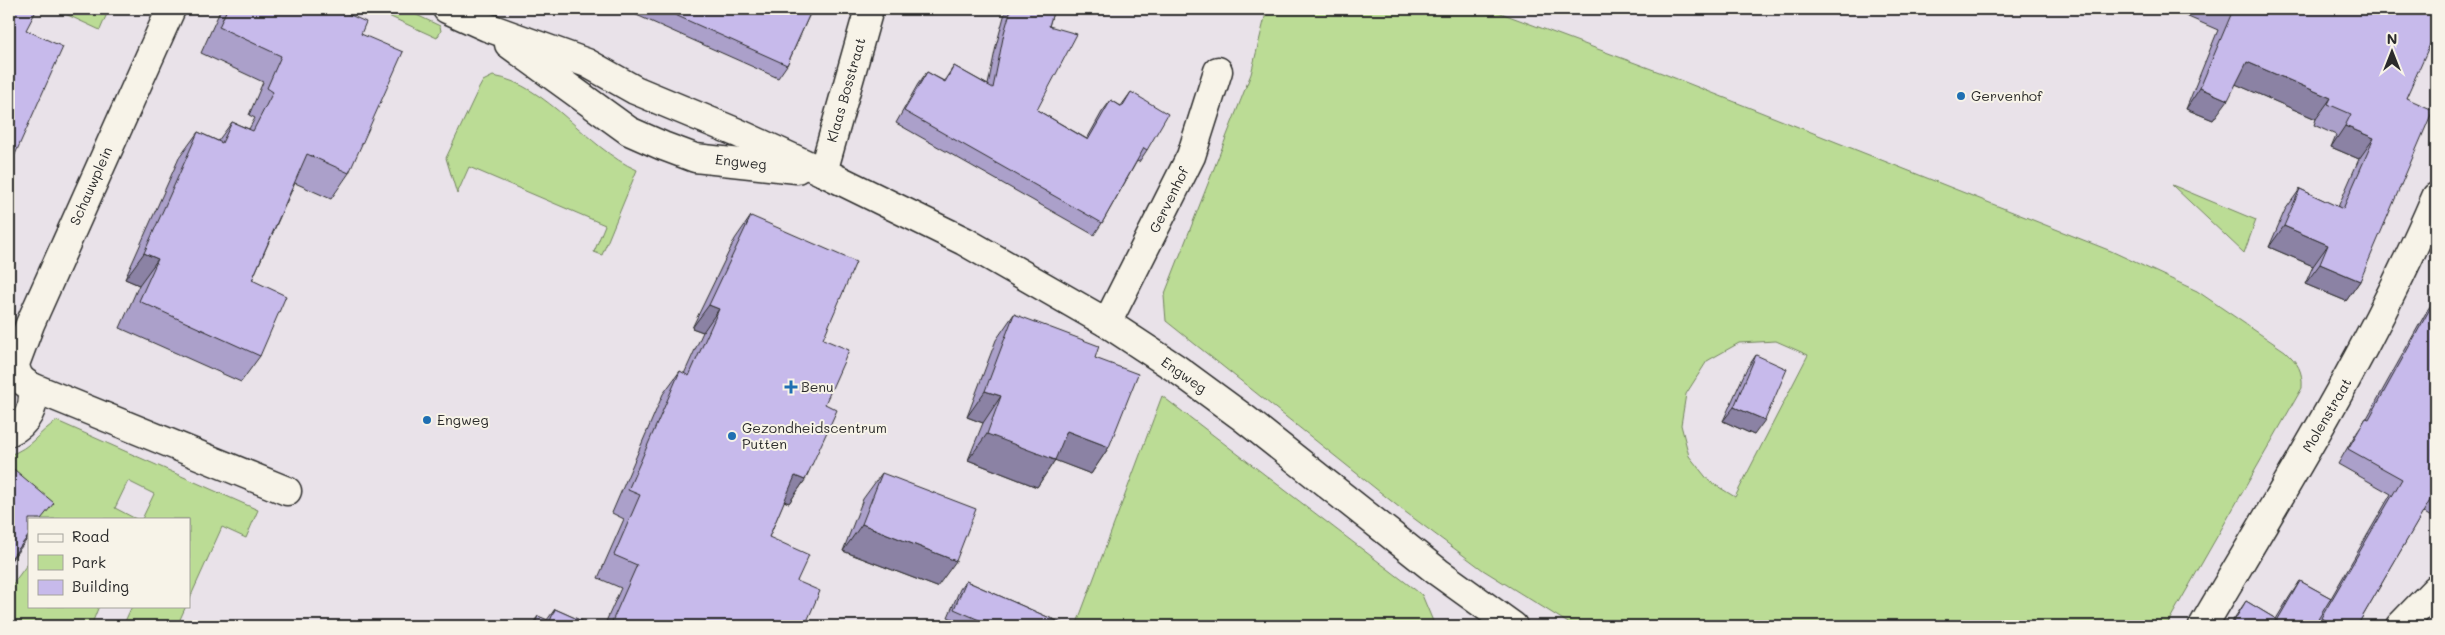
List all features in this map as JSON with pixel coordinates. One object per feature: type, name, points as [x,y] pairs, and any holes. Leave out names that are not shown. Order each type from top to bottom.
[{"type":"street","name":"Schauwplein","points":[[171,9],[12,363],[21,381],[32,387],[287,491]]},
{"type":"street","name":"Engweg","points":[[447,9],[487,27],[587,63],[635,90],[738,133],[823,172],[964,241],[1107,322],[1177,369],[1238,414],[1438,572],[1513,626]]},
{"type":"street","name":"Klaas Bosstraat","points":[[823,172],[869,9]]},
{"type":"street","name":"Engweg","points":[[487,27],[629,131],[662,146],[695,158],[823,172]]},
{"type":"street","name":"Gervenhof","points":[[1107,322],[1191,156],[1218,71]]},
{"type":"street","name":"Molenstraat","points":[[2203,626],[2352,373],[2412,255],[2436,196]]},
{"type":"street","points":[[9,432],[23,424],[31,411],[34,396],[32,387]]},
{"type":"street","points":[[2400,626],[2436,589]]},
{"type":"green space","points":[[60,9],[109,9],[100,30],[59,11]]},
{"type":"green space","points":[[404,9],[440,26],[441,31],[437,38],[382,13]]},
{"type":"green space","points":[[1267,9],[1490,9],[1662,73],[2111,251],[2197,291],[2285,351],[2299,368],[2302,377],[2302,388],[2166,626],[1573,626],[1483,570],[1400,508],[1166,321],[1164,296],[1251,74]],"holes":[[[1776,341],[1808,355],[1735,497],[1709,481],[1689,456],[1681,425],[1686,394],[1707,361],[1739,343]]]},
{"type":"green space","points":[[493,76],[513,82],[532,91],[618,160],[637,170],[602,255],[594,252],[605,225],[469,167],[457,194],[446,158],[483,81]]},
{"type":"green space","points":[[2172,185],[2256,220],[2244,253]]},
{"type":"green space","points":[[1162,396],[1422,595],[1435,626],[1076,626]]},
{"type":"green space","points":[[57,421],[258,510],[246,538],[222,527],[190,598],[190,518],[142,518],[154,494],[128,481],[115,508],[134,518],[35,518],[9,496],[9,455],[24,448]]},
{"type":"green space","points":[[28,563],[28,608],[98,608],[91,626],[9,626],[9,589]]},
{"type":"green space","points":[[131,608],[185,608],[177,626],[123,626]]},
{"type":"building","points":[[9,9],[37,9],[26,30],[63,47],[9,168]]},
{"type":"building","points":[[227,9],[337,9],[366,22],[361,34],[403,52],[349,173],[307,154],[252,280],[286,296],[260,356],[139,301],[158,259],[144,253],[198,132],[222,143],[232,122],[253,131],[273,92],[267,88],[281,56],[219,27]]},
{"type":"building","points":[[662,9],[812,9],[787,65]]},
{"type":"building","points":[[1011,9],[1054,9],[1049,26],[1077,34],[1037,110],[1088,140],[1111,100],[1122,107],[1131,92],[1168,114],[1147,150],[1144,148],[1102,223],[904,111],[927,72],[945,82],[954,66],[993,88]]},
{"type":"building","points":[[2231,9],[2433,9],[2431,12],[2436,14],[2436,31],[2406,98],[2433,110],[2360,281],[2320,264],[2328,245],[2284,226],[2300,189],[2343,209],[2374,138],[2345,126],[2351,114],[2328,104],[2331,98],[2247,62],[2228,100],[2200,88],[2233,10]]},
{"type":"building","name":"Gezondheidscentrum Putten","points":[[751,216],[856,262],[823,339],[849,350],[825,404],[837,410],[805,480],[795,476],[769,537],[809,555],[797,581],[820,591],[805,626],[610,626],[637,565],[614,555],[640,495],[628,490],[680,371],[689,376],[719,309],[709,305]]},
{"type":"building","points":[[2436,298],[2436,500],[2432,497],[2357,626],[2335,626],[2321,618],[2402,479],[2348,449],[2366,418],[2369,419]]},
{"type":"building","points":[[1014,314],[1099,346],[1095,358],[1138,374],[1109,447],[1067,431],[1055,460],[987,434],[1001,396],[985,391]]},
{"type":"building","points":[[1756,355],[1787,369],[1765,420],[1734,407]]},
{"type":"building","points":[[9,465],[54,503],[42,518],[28,518],[28,536],[9,561]]},
{"type":"building","points":[[882,473],[976,509],[956,561],[862,524]]},
{"type":"building","points":[[966,581],[1068,626],[993,626],[954,609]]},
{"type":"building","points":[[2300,581],[2331,598],[2314,626],[2274,626]]},
{"type":"building","points":[[2246,601],[2276,619],[2272,626],[2231,626]]},
{"type":"building","points":[[555,609],[593,626],[534,626],[538,616],[550,621]]},
{"type":"place","name":"Gervenhof","points":[[1961,96]]},
{"type":"place","name":"Benu","points":[[791,387]]},
{"type":"place","name":"Engweg","points":[[427,420]]},
{"type":"place","name":"Gezondheidscentrum Putten","points":[[732,436]]}]
